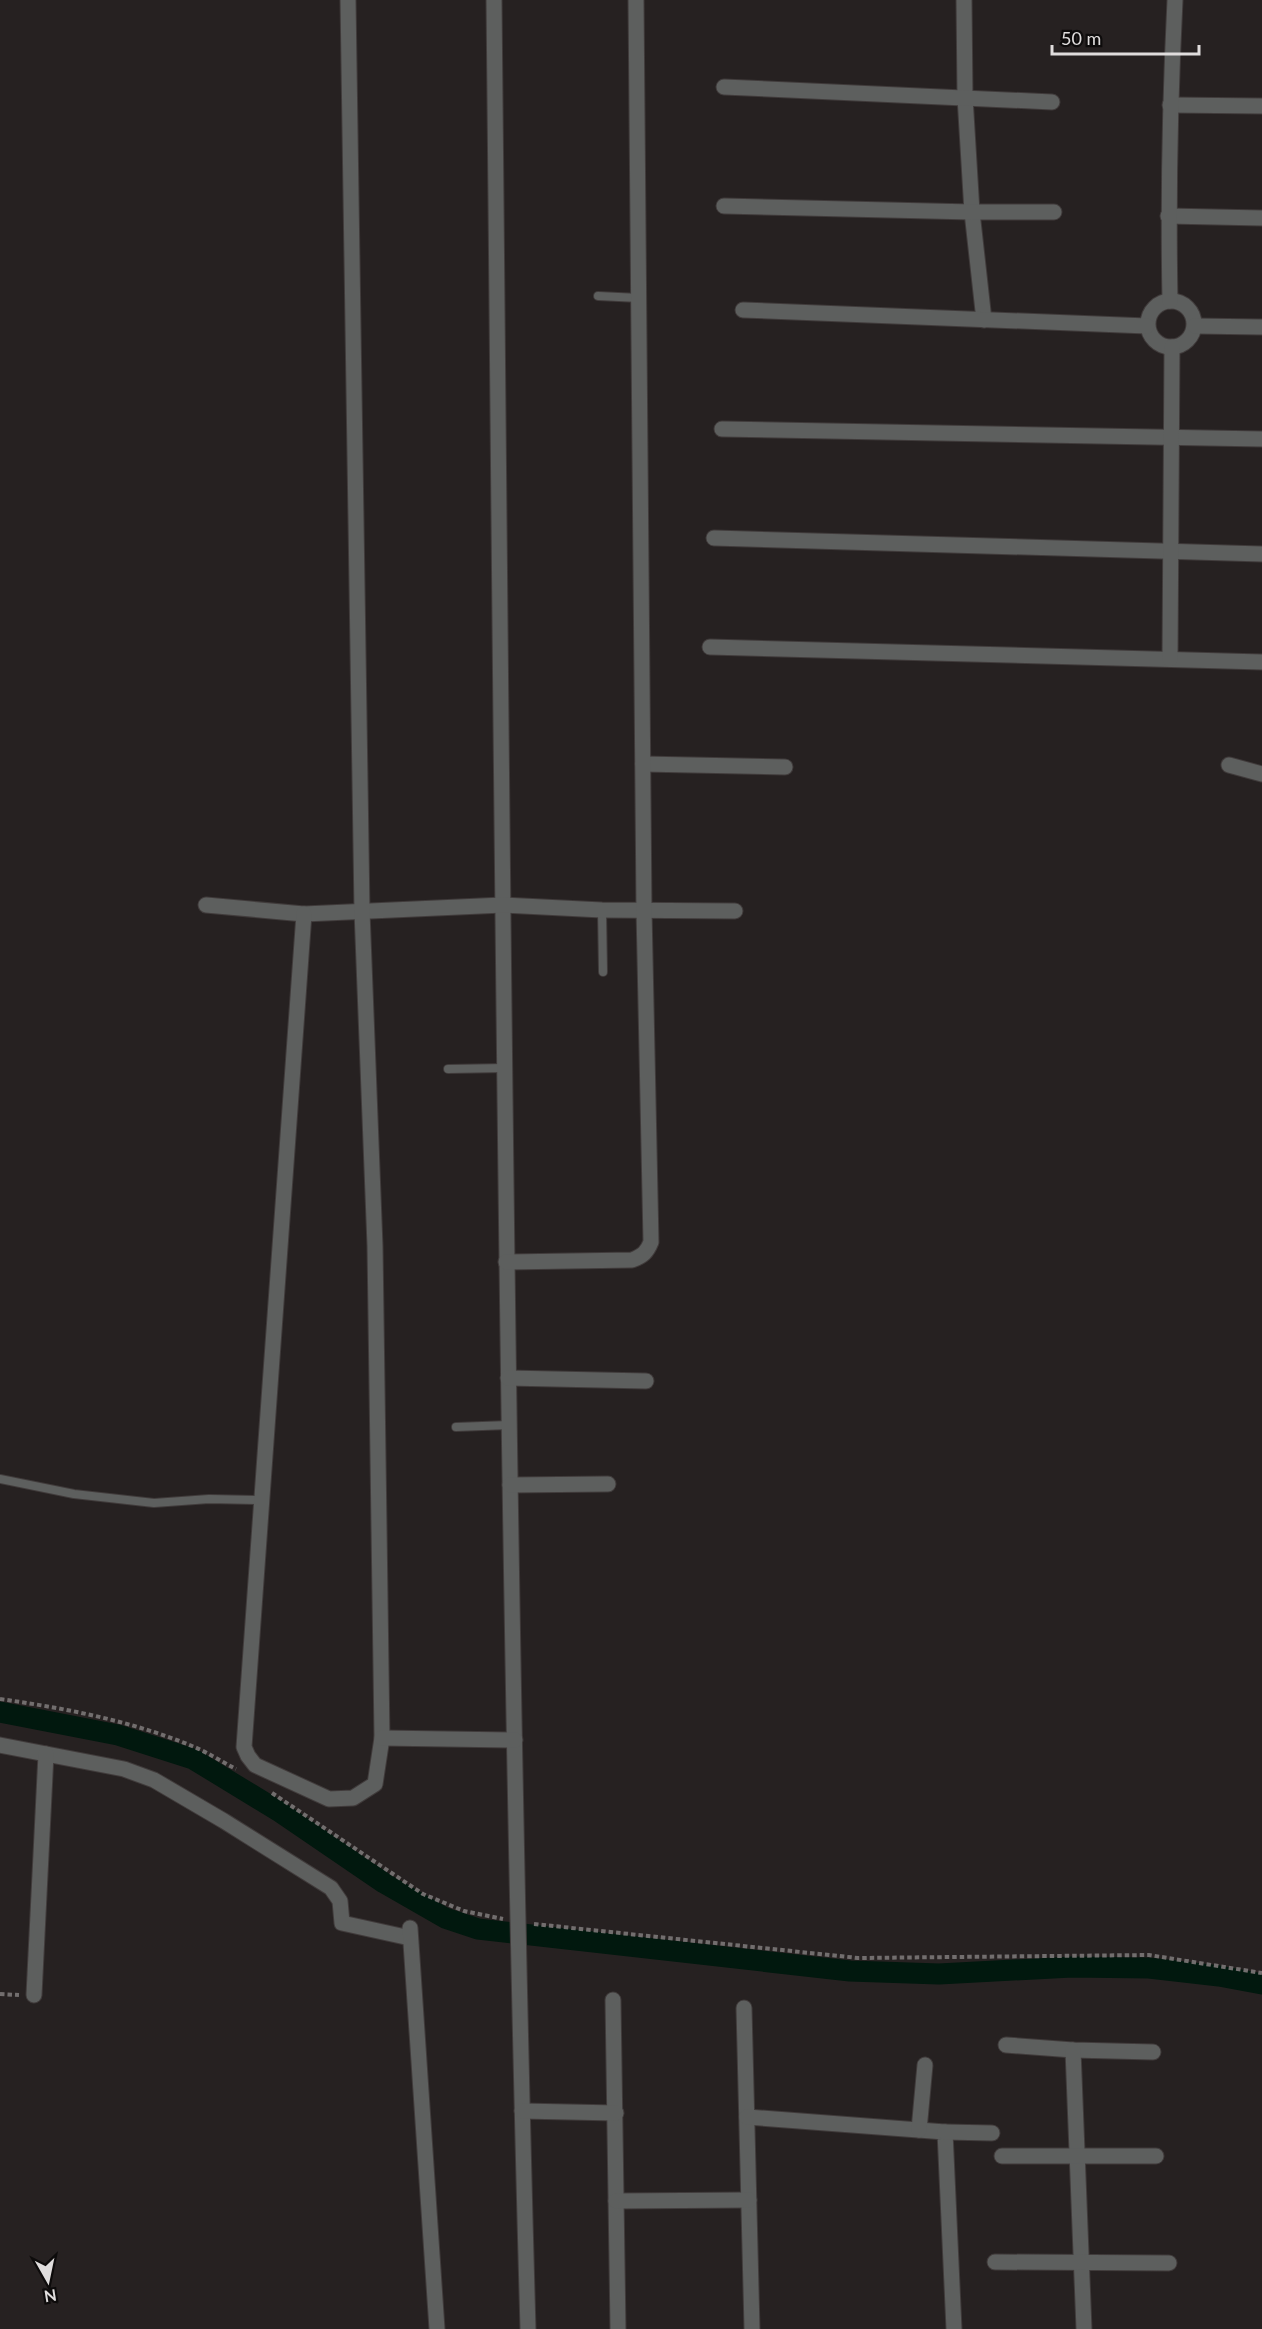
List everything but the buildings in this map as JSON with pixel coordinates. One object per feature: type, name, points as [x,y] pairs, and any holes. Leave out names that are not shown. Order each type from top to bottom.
[{"type":"street","points":[[304,914],[244,1747],[255,1765],[329,1799],[353,1798],[375,1784],[382,1738],[375,1245],[362,911],[348,0]]},
{"type":"street","points":[[494,0],[506,1262],[517,1919],[528,2329]]},
{"type":"street","points":[[506,1262],[632,1260],[641,1257],[648,1250],[651,1242],[644,909],[636,0]]},
{"type":"street","points":[[964,0],[965,97],[972,212],[984,320]]},
{"type":"street","points":[[1170,301],[1168,216],[1175,0]]},
{"type":"street","points":[[723,87],[1052,102]]},
{"type":"street","points":[[1170,105],[1262,106]]},
{"type":"street","points":[[724,206],[1054,212]]},
{"type":"street","points":[[1168,216],[1262,218]]},
{"type":"street","points":[[1170,301],[1185,305],[1194,318],[1195,326],[1190,339],[1185,344],[1172,348],[1155,342],[1147,326],[1148,319],[1156,306],[1170,301]]},
{"type":"street","points":[[743,310],[1147,326]]},
{"type":"street","points":[[1195,326],[1262,327]]},
{"type":"street","points":[[1170,659],[1172,348]]},
{"type":"street","points":[[722,429],[1262,439]]},
{"type":"street","points":[[714,538],[1262,554]]},
{"type":"street","points":[[710,647],[1262,662]]},
{"type":"street","points":[[643,764],[785,767]]},
{"type":"street","points":[[1229,765],[1262,774]]},
{"type":"street","points":[[206,905],[304,914],[504,905],[735,911]]},
{"type":"street","points":[[508,1378],[646,1381]]},
{"type":"street","points":[[510,1485],[608,1484]]},
{"type":"street","points":[[382,1738],[515,1740]]},
{"type":"street","points":[[0,1745],[124,1769],[154,1780],[331,1888],[340,1901],[342,1923],[410,1933],[437,2329]]},
{"type":"street","points":[[34,1995],[46,1754]]},
{"type":"street","points":[[613,2000],[618,2329]]},
{"type":"street","points":[[744,2008],[752,2329]]},
{"type":"street","points":[[1006,2045],[1073,2050],[1153,2052]]},
{"type":"street","points":[[1073,2050],[1083,2329]]},
{"type":"street","points":[[919,2130],[925,2064]]},
{"type":"street","points":[[522,2112],[616,2113]]},
{"type":"street","points":[[747,2117],[945,2132],[992,2133]]},
{"type":"street","points":[[945,2132],[954,2329]]},
{"type":"street","points":[[1002,2156],[1156,2156]]},
{"type":"street","points":[[616,2201],[749,2200]]},
{"type":"street","points":[[995,2262],[1169,2263]]},
{"type":"lane","points":[[598,296],[639,298]]},
{"type":"lane","points":[[602,909],[603,972]]},
{"type":"lane","points":[[448,1069],[505,1068]]},
{"type":"lane","points":[[456,1427],[509,1425]]},
{"type":"lane","points":[[0,1479],[74,1494],[154,1503],[209,1499],[261,1500]]},
{"type":"path","points":[[0,1699],[34,1704],[128,1725],[192,1746],[240,1771]]},
{"type":"path","points":[[268,1790],[423,1894],[464,1911],[858,1958],[1149,1955],[1262,1973]]},
{"type":"waterway","points":[[0,1712],[118,1735],[193,1759],[280,1812],[384,1883],[445,1918],[478,1929],[850,1971],[939,1974],[1072,1967],[1149,1968],[1219,1976],[1262,1984]]}]
